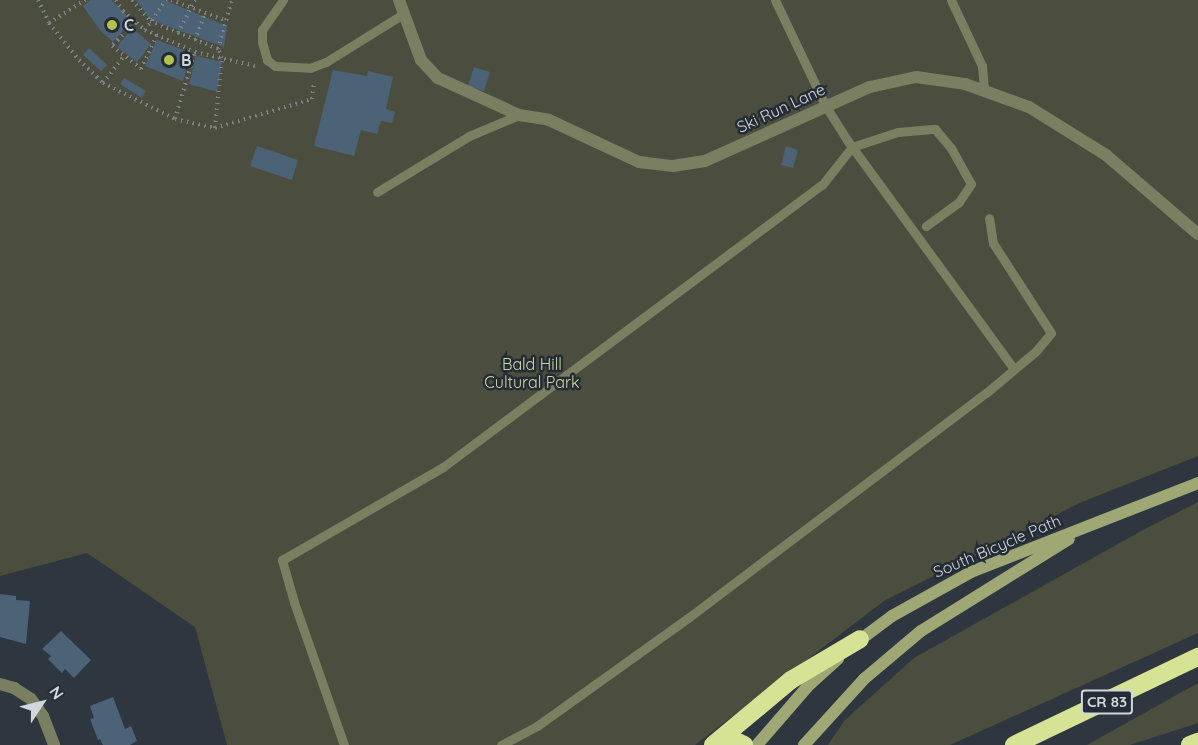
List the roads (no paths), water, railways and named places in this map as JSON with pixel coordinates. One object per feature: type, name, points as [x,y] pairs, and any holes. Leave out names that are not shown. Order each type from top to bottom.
[{"type":"highway","points":[[719,740],[791,680],[860,639]]},
{"type":"highway","name":"CR 83","points":[[1014,745],[1198,657]]},
{"type":"highway","points":[[719,740],[744,745]]},
{"type":"highway","points":[[1190,745],[1198,742]]},
{"type":"street","name":"Ski Run Lane","points":[[399,0],[421,60],[438,78],[519,115],[549,120],[639,162],[673,166],[705,161],[825,105],[870,87],[916,77],[965,84],[1029,107],[1106,155],[1198,234]]},
{"type":"street","name":"South Bicycle Path","points":[[757,745],[809,685],[860,639],[910,605],[971,572],[1198,483]]},
{"type":"street","name":"South Bicycle Path","points":[[804,745],[864,679],[921,632],[1092,525]]},
{"type":"street","points":[[0,684],[14,688],[31,699],[43,716],[54,745]]},
{"type":"lane","points":[[282,0],[262,30],[267,60],[275,66],[310,68],[326,62],[403,14]]},
{"type":"lane","points":[[776,0],[825,105],[852,147],[1014,369]]},
{"type":"lane","points":[[951,0],[982,66],[984,91]]},
{"type":"lane","points":[[377,192],[469,136],[519,115]]},
{"type":"lane","points":[[344,745],[282,560],[443,467],[822,185],[852,147],[898,132],[935,129],[951,148],[971,184],[959,202],[926,226]]},
{"type":"lane","points":[[501,745],[537,726],[687,618],[1036,351],[1051,333],[993,243],[989,218]]},
{"type":"place","name":"C","points":[[112,25]]},
{"type":"place","name":"B","points":[[169,60]]},
{"type":"park label","name":"Bald Hill Cultural Park","points":[[532,373]]}]
